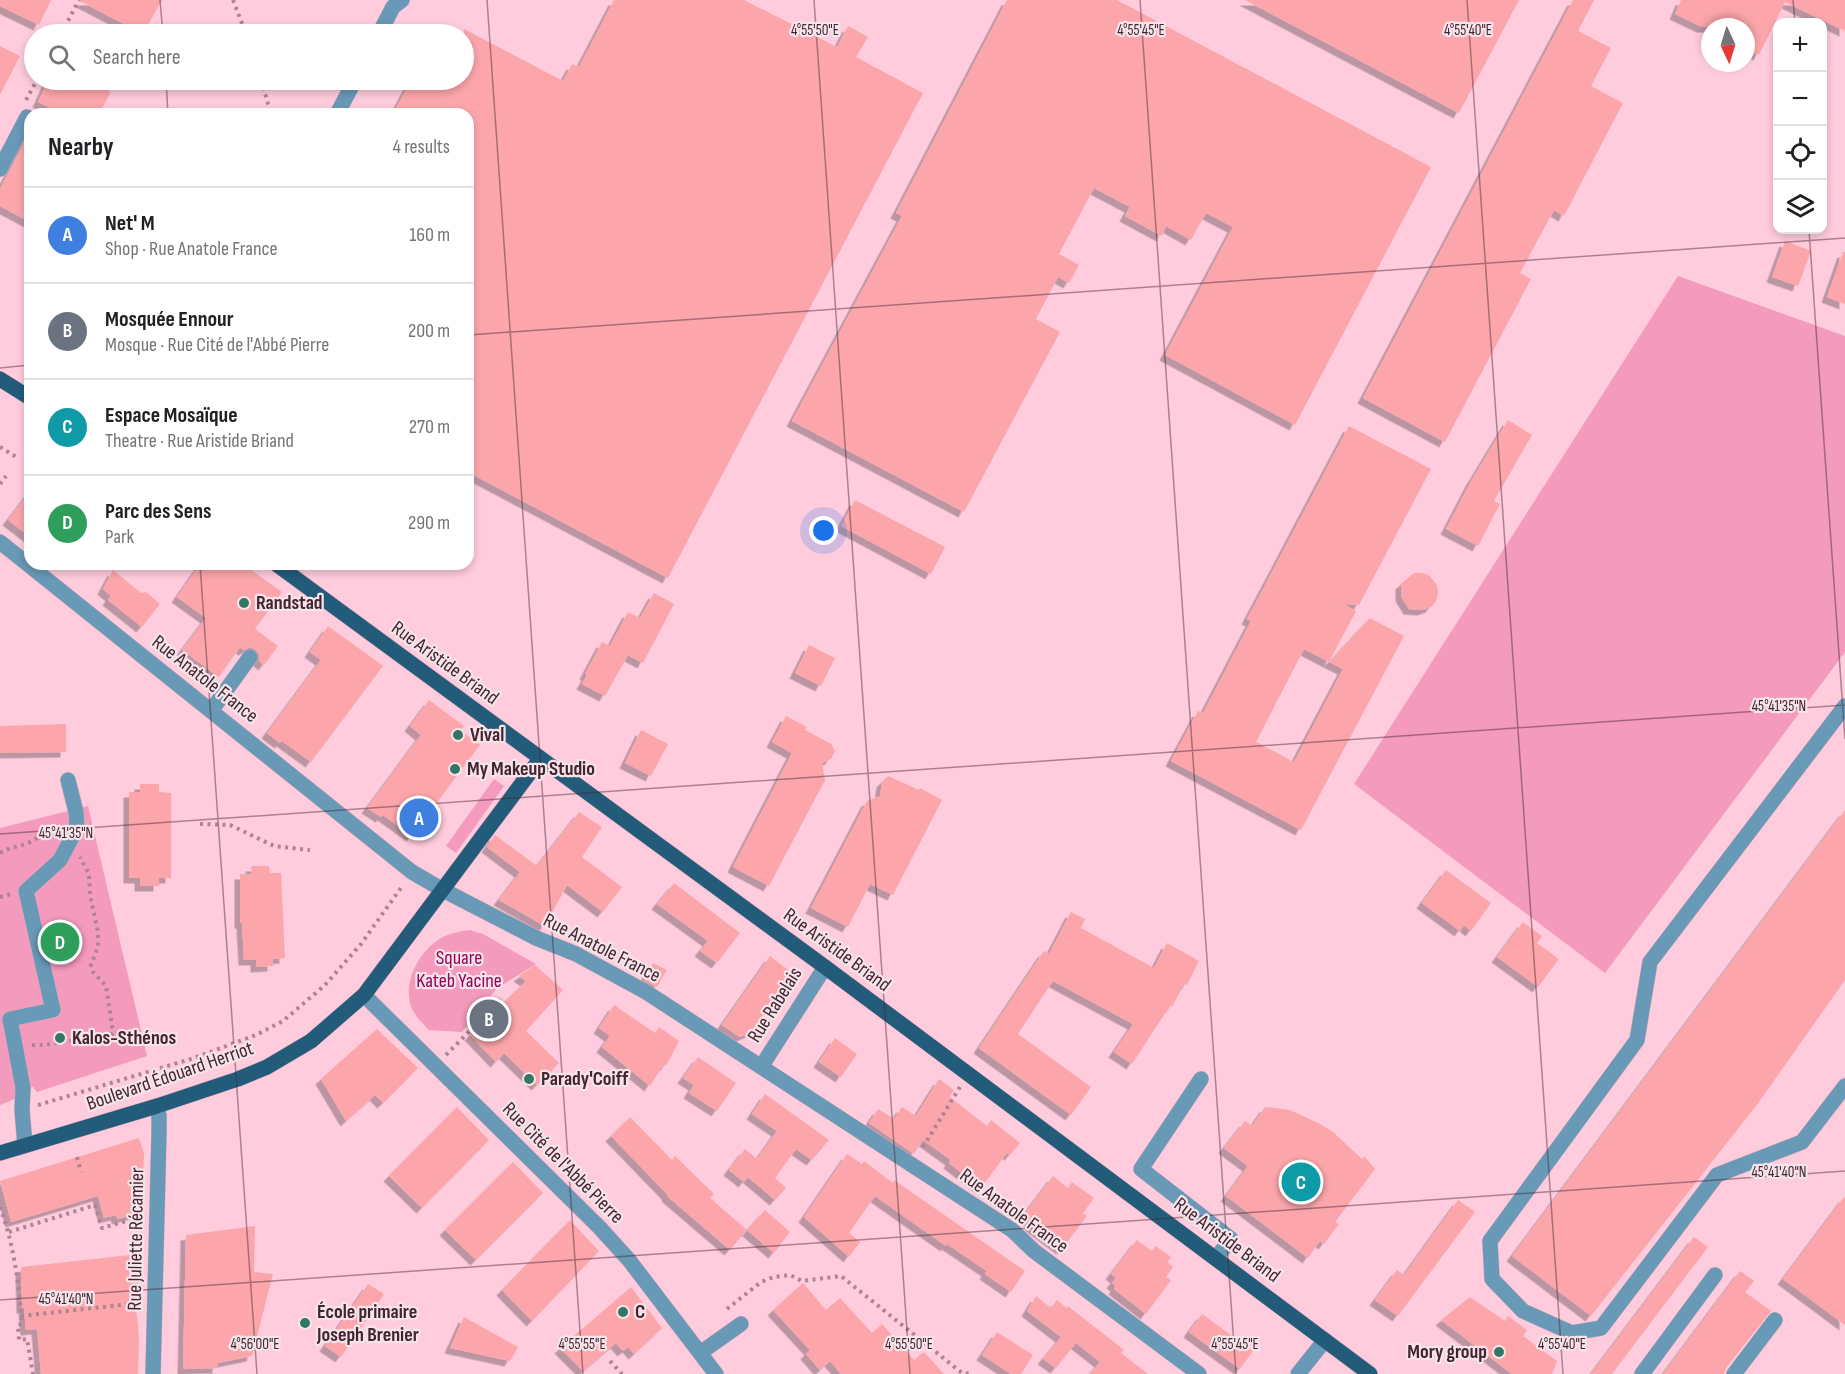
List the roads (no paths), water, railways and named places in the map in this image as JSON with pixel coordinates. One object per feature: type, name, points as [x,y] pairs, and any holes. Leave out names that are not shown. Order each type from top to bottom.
[{"type":"main road","points":[[0,379],[24,394]]},
{"type":"main road","name":"Rue Aristide Briand","points":[[284,570],[825,967],[1370,1374]]},
{"type":"main road","name":"Boulevard Édouard Herriot","points":[[0,1153],[238,1079],[267,1067],[311,1041],[364,995],[540,759]]},
{"type":"street","points":[[384,24],[393,7],[402,0]]},
{"type":"street","points":[[340,108],[350,90]]},
{"type":"street","points":[[0,169],[24,123]]},
{"type":"street","name":"Rue Anatole France","points":[[0,542],[24,561]]},
{"type":"street","name":"Rue Anatole France","points":[[35,570],[412,872],[536,939],[576,954],[646,992],[1012,1230],[1034,1251],[1197,1373]]},
{"type":"street","points":[[211,711],[250,657]]},
{"type":"street","points":[[1845,706],[1650,962],[1637,1040],[1490,1241],[1492,1279],[1523,1311],[1572,1333],[1601,1328],[1717,1175],[1802,1142],[1845,1086]]},
{"type":"street","points":[[25,1145],[23,1088],[10,1019],[53,1010],[26,891],[60,860],[76,820],[68,780]]},
{"type":"street","name":"Rue Rabelais","points":[[761,1067],[825,967]]},
{"type":"street","name":"Rue Cité de l'Abbé Pierre","points":[[364,995],[629,1260],[716,1374]]},
{"type":"street","points":[[1200,1079],[1141,1169],[1231,1239],[1216,1258]]},
{"type":"street","name":"Rue Juliette Récamier","points":[[153,1374],[159,1132],[157,1106]]},
{"type":"street","points":[[1642,1374],[1715,1275]]},
{"type":"street","points":[[1734,1374],[1775,1320]]},
{"type":"street","points":[[700,1353],[741,1324]]},
{"type":"street","points":[[1299,1374],[1325,1340]]},
{"type":"place","name":"Randstad","points":[[244,603]]},
{"type":"place","name":"Vival","points":[[458,735]]},
{"type":"place","name":"My Makeup Studio","points":[[455,769]]},
{"type":"place","name":"Net' M","points":[[419,818]]},
{"type":"place","name":"Parc des Sens","points":[[60,942]]},
{"type":"place","name":"Mosquée Ennour","points":[[489,1019]]},
{"type":"place","name":"Kalos-Sthénos","points":[[60,1038]]},
{"type":"place","name":"Parady'Coiff","points":[[529,1079]]},
{"type":"place","name":"Espace Mosaïque","points":[[1301,1182]]},
{"type":"place","name":"C","points":[[623,1312]]},
{"type":"place","name":"École primaire Joseph Brenier","points":[[305,1323]]},
{"type":"place","name":"Mory group","points":[[1499,1352]]},
{"type":"park label","name":"Square Kateb Yacine","points":[[459,970]]}]
